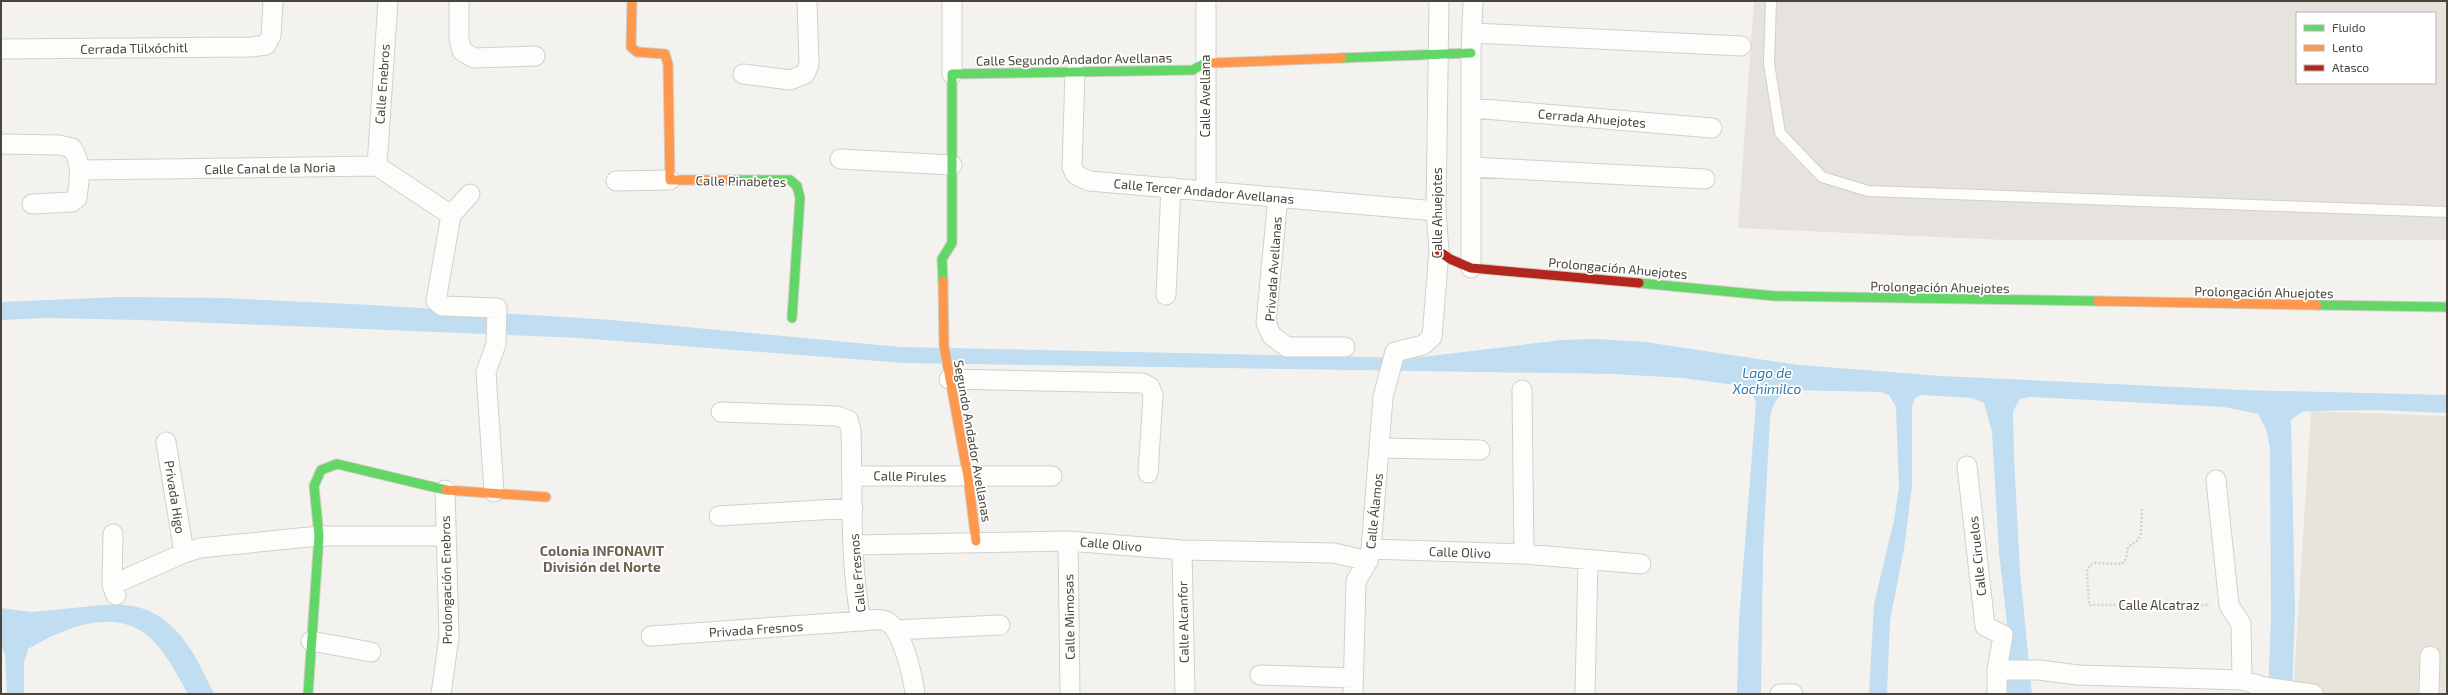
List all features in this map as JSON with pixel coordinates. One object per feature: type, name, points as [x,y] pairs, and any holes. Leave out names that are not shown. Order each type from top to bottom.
[{"type":"street","name":"Cerrada Tlilxóchitl","points":[[1,50],[251,47],[266,45],[270,36],[273,1]]},
{"type":"street","name":"Calle Enebros","points":[[377,166],[388,1]]},
{"type":"street","points":[[459,1],[459,39],[462,51],[474,58],[535,56]]},
{"type":"street","points":[[632,1],[631,47],[637,52],[665,54],[668,64],[670,180]]},
{"type":"street","points":[[743,74],[790,80],[805,74],[809,65],[806,1]]},
{"type":"street","points":[[840,159],[952,165],[952,1]]},
{"type":"street","name":"Calle Avellana","points":[[1206,1],[1206,190]]},
{"type":"street","name":"Calle Ahuejotes","points":[[1382,397],[1395,352],[1423,345],[1432,337],[1439,251],[1436,211],[1439,1]]},
{"type":"street","points":[[1471,268],[1471,53],[1473,1]]},
{"type":"street","points":[[1472,33],[1741,46]]},
{"type":"street","name":"Calle Segundo Andador Avellanas","points":[[952,74],[1193,70],[1205,63],[1471,53]]},
{"type":"street","name":"Calle Tercer Andador Avellanas","points":[[1075,72],[1072,167],[1076,175],[1089,181],[1436,211]]},
{"type":"street","name":"Cerrada Ahuejotes","points":[[1472,108],[1712,128]]},
{"type":"street","points":[[1,144],[59,145],[72,148],[78,157],[81,170],[77,198],[72,202],[32,204]]},
{"type":"street","name":"Segundo Andador Avellanas","points":[[952,165],[952,243],[942,259],[944,346],[948,376],[968,477],[976,541]]},
{"type":"street","name":"Calle Canal de la Noria","points":[[81,170],[377,166]]},
{"type":"street","points":[[377,166],[451,215]]},
{"type":"street","points":[[1471,167],[1705,179]]},
{"type":"street","name":"Calle Pinabetes","points":[[616,180],[790,180],[797,186],[800,198],[792,318]]},
{"type":"street","points":[[1166,295],[1171,187]]},
{"type":"street","points":[[470,194],[451,215],[436,301],[442,306],[497,308],[496,344],[486,372],[494,492]]},
{"type":"street","name":"Privada Avellanas","points":[[1278,197],[1266,323],[1272,336],[1287,347],[1345,347]]},
{"type":"street","name":"Prolongación Ahuejotes","points":[[1439,251],[1450,259],[1471,268],[1775,296],[2447,307]]},
{"type":"street","points":[[948,376],[1142,383],[1150,386],[1153,396],[1148,473]]},
{"type":"street","points":[[1522,390],[1524,554]]},
{"type":"street","name":"Calle Álamos","points":[[1353,686],[1356,581],[1370,555],[1380,448],[1382,397]]},
{"type":"street","name":"Calle Fresnos","points":[[721,412],[837,416],[848,420],[851,430],[853,508],[852,545],[856,595],[861,621],[875,620],[888,622],[895,630]]},
{"type":"street","name":"Privada Higo","points":[[166,442],[184,553]]},
{"type":"street","points":[[1380,448],[1480,450]]},
{"type":"street","points":[[308,694],[319,536],[314,486],[321,470],[337,464],[445,490],[494,492],[546,497]]},
{"type":"street","name":"Calle Ciruelos","points":[[1967,466],[1985,626],[2002,635],[2000,669]]},
{"type":"street","name":"Calle Pirules","points":[[852,476],[1052,476]]},
{"type":"street","points":[[2216,480],[2229,605],[2241,624],[2254,686]]},
{"type":"street","name":"Prolongación Enebros","points":[[442,694],[450,638],[445,536],[445,490]]},
{"type":"street","points":[[719,516],[853,508]]},
{"type":"street","points":[[113,534],[114,590],[184,553],[200,548],[319,536],[445,536]]},
{"type":"street","name":"Calle Olivo","points":[[852,545],[976,541],[1068,541],[1182,550],[1370,555],[1524,554],[1588,560]]},
{"type":"street","name":"Calle Mimosas","points":[[1068,541],[1070,694]]},
{"type":"street","name":"Calle Alcanfor","points":[[1182,550],[1185,694]]},
{"type":"street","points":[[1584,694],[1588,560],[1641,564]]},
{"type":"street","name":"Privada Fresnos","points":[[651,636],[861,621]]},
{"type":"street","points":[[915,694],[909,664],[895,630],[1000,625]]},
{"type":"street","points":[[311,641],[371,652]]},
{"type":"street","points":[[2429,694],[2430,656]]},
{"type":"street","points":[[1997,694],[2000,669],[2039,670],[2078,675],[2254,686],[2304,693]]},
{"type":"street","points":[[1260,675],[1353,686]]},
{"type":"street","points":[[1780,694],[1793,694]]},
{"type":"lane","points":[[1771,1],[1769,62],[1780,133],[1822,177],[1868,191],[2447,212]]},
{"type":"path","name":"Calle Alcatraz","points":[[2142,510],[2141,533],[2138,540],[2128,547],[2126,559],[2122,564],[2095,563],[2090,565],[2087,571],[2090,605],[2229,605]]},
{"type":"shaded area","points":[[1754,1],[2447,1],[2447,240],[2004,240],[1738,228]]},
{"type":"shaded area","points":[[2311,411],[2447,416],[2447,694],[2293,694]]},
{"type":"water","name":"Lago de Xochimilco","points":[[120,297],[225,298],[372,305],[611,320],[900,347],[1414,358],[1562,340],[1597,339],[1645,342],[1799,365],[1941,376],[2240,390],[2447,395],[2447,413],[2376,410],[2311,411],[2302,412],[2291,420],[2295,611],[2292,694],[2268,694],[2271,619],[2270,448],[2266,429],[2258,414],[2224,407],[2030,397],[2020,399],[2013,411],[2014,456],[2020,572],[2032,694],[2007,694],[2007,623],[1999,552],[1992,432],[1984,403],[1972,398],[1921,395],[1915,398],[1912,407],[1912,486],[1904,549],[1890,620],[1887,694],[1869,694],[1874,604],[1894,520],[1899,488],[1896,407],[1889,395],[1881,392],[1790,390],[1778,398],[1772,408],[1770,418],[1763,552],[1761,694],[1737,694],[1739,620],[1756,403],[1752,392],[1743,386],[1682,378],[1614,374],[904,363],[580,338],[142,320],[46,318],[1,320],[1,302]]},
{"type":"water","points":[[104,605],[122,605],[141,608],[155,614],[167,622],[186,643],[194,655],[214,694],[188,694],[162,651],[156,643],[141,631],[127,625],[113,622],[98,622],[68,630],[28,649],[24,663],[24,694],[7,694],[5,654],[1,647],[1,608],[32,612]]},
{"type":"traffic: fast","points":[[1342,58],[1471,53]]},
{"type":"traffic: fast","points":[[943,281],[942,259],[952,243],[952,74],[1193,70],[1205,63],[1213,63]]},
{"type":"traffic: fast","points":[[730,180],[790,180],[797,186],[800,198],[792,318]]},
{"type":"traffic: fast","points":[[1639,283],[1775,296],[2098,301]]},
{"type":"traffic: fast","points":[[2317,305],[2447,307]]},
{"type":"traffic: fast","points":[[308,694],[319,536],[314,486],[321,470],[337,464],[446,490]]},
{"type":"traffic: slow","points":[[632,1],[631,47],[637,52],[665,54],[668,64],[670,180],[730,180]]},
{"type":"traffic: slow","points":[[1213,63],[1342,58]]},
{"type":"traffic: slow","points":[[943,281],[944,346],[968,477],[976,541]]},
{"type":"traffic: slow","points":[[2098,301],[2317,305]]},
{"type":"traffic: slow","points":[[446,490],[546,497]]},
{"type":"traffic: jam","points":[[1439,251],[1450,259],[1471,268],[1639,283]]},
{"type":"district","name":"Colonia INFONAVIT División del Norte","points":[[602,558]]}]
